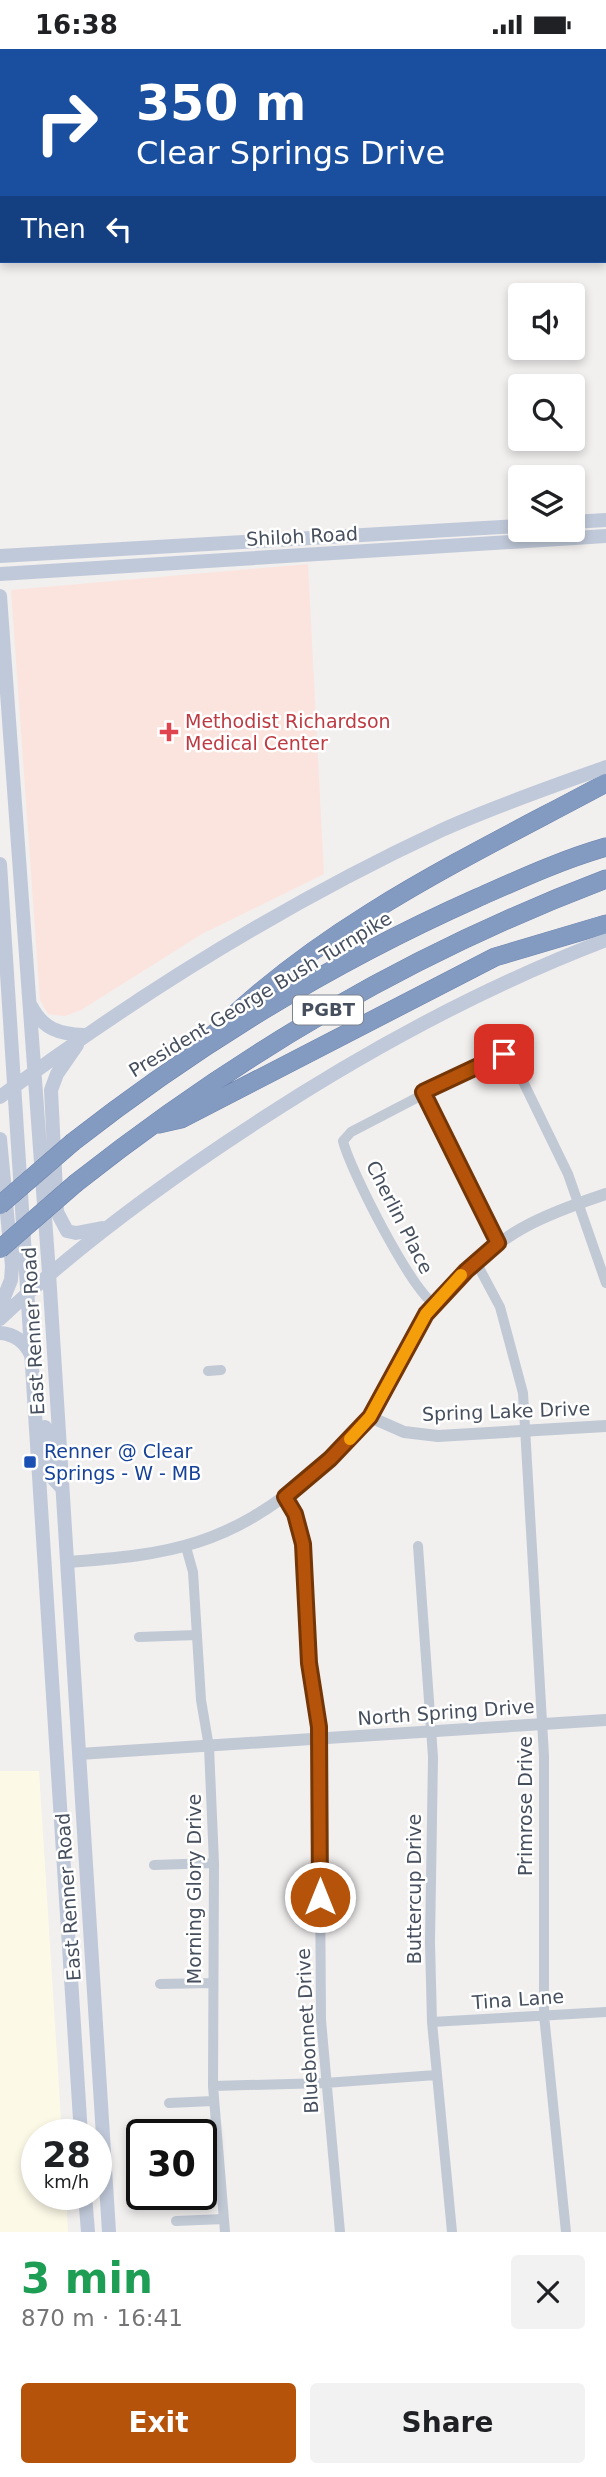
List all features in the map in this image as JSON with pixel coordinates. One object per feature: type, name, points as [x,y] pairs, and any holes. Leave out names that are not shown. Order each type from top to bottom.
[{"type":"highway","points":[[193,1055],[253,995],[377,906],[606,783]]},
{"type":"highway","name":"President George Bush Turnpike","points":[[0,1205],[36,1172],[147,1084],[372,946],[606,845]]},
{"type":"highway","name":"PGBT","points":[[0,1249],[76,1184],[149,1127],[258,1053],[404,967],[482,930],[606,880]]},
{"type":"highway","points":[[149,1127],[181,1119],[495,957],[606,924]]},
{"type":"highway","points":[[0,1196],[36,1172]]},
{"type":"main road","points":[[585,521],[606,520]]},
{"type":"main road","name":"Shiloh Road","points":[[0,556],[508,527]]},
{"type":"main road","name":"Shiloh Road","points":[[0,574],[606,536]]},
{"type":"main road","points":[[329,553],[333,537]]},
{"type":"main road","points":[[122,548],[123,565]]},
{"type":"main road","name":"East Renner Road","points":[[0,596],[4,720],[13,781],[49,1273],[99,2119]]},
{"type":"main road","points":[[0,763],[13,781]]},
{"type":"main road","points":[[0,1097],[84,1035],[222,947],[362,870],[444,829],[606,767]]},
{"type":"main road","name":"East Renner Road","points":[[0,864],[80,2119]]},
{"type":"main road","points":[[0,1319],[49,1273],[183,1170],[372,1049],[540,968],[606,940]]},
{"type":"main road","points":[[30,1004],[37,1017],[52,1030],[84,1035]]},
{"type":"main road","points":[[84,1035],[57,1074],[51,1090],[57,1212],[67,1231],[76,1233],[106,1227]]},
{"type":"main road","points":[[0,1139],[3,1146],[12,1266],[11,1280],[0,1307]]},
{"type":"main road","points":[[0,1333],[18,1338],[27,1346],[32,1356]]},
{"type":"main road","points":[[36,1424],[45,1429],[50,1475],[61,1487]]},
{"type":"main road","points":[[45,1564],[67,1562]]},
{"type":"main road","points":[[54,1703],[62,1717],[64,1746],[79,1753],[58,1772]]},
{"type":"main road","points":[[63,1850],[83,1848]]},
{"type":"main road","points":[[86,2210],[88,2232]]},
{"type":"main road","name":"East Renner Road","points":[[107,2210],[109,2232]]},
{"type":"street","points":[[2,917],[23,916]]},
{"type":"street","points":[[498,1243],[423,1092],[504,1054],[513,1061],[579,1203],[606,1283]]},
{"type":"street","name":"Cherlin Place","points":[[423,1092],[351,1132],[343,1141],[404,1268],[423,1297],[434,1304]]},
{"type":"street","points":[[67,1562],[142,1557],[186,1547],[237,1528],[285,1497],[330,1459],[370,1417],[434,1304],[475,1262],[498,1243],[542,1215],[606,1194]]},
{"type":"street","name":"Primrose Drive","points":[[475,1262],[500,1307],[523,1393],[542,1725],[544,2015],[566,2232]]},
{"type":"street","points":[[208,1371],[221,1370]]},
{"type":"street","name":"Spring Lake Drive","points":[[370,1417],[404,1432],[422,1435],[606,1426]]},
{"type":"street","name":"Bluebonnet Drive","points":[[285,1497],[295,1514],[303,1544],[309,1663],[320,1740],[320,1985],[325,2083],[340,2232]]},
{"type":"street","name":"Buttercup Drive","points":[[418,1546],[431,1733],[432,2022],[452,2232]]},
{"type":"street","name":"Morning Glory Drive","points":[[186,1547],[193,1572],[201,1700],[209,1747],[214,1863],[213,2086],[225,2232]]},
{"type":"street","points":[[139,1637],[197,1635]]},
{"type":"street","name":"North Spring Drive","points":[[79,1753],[209,1747],[606,1720]]},
{"type":"street","points":[[154,1865],[214,1863]]},
{"type":"street","points":[[160,1984],[213,1983]]},
{"type":"street","name":"Tina Lane","points":[[432,2022],[606,2012]]},
{"type":"street","points":[[213,2086],[325,2083],[436,2075]]},
{"type":"street","points":[[169,2103],[214,2101]]},
{"type":"street","points":[[176,2221],[224,2219]]},
{"type":"shaded area","name":"Methodist Richardson Medical Center","points":[[308,564],[324,874],[202,934],[81,1010],[65,1016],[48,1014],[40,1000],[11,590]]},
{"type":"shaded area","points":[[0,1771],[39,1771],[61,2119],[21,2119],[21,2210],[67,2210],[68,2232],[0,2232]]},
{"type":"slow traffic","points":[[350,1439],[370,1417],[426,1314],[461,1275]]},
{"type":"place","name":"Methodist Richardson Medical Center","points":[[169,732]]},
{"type":"place","name":"Renner @ Clear Springs - W - MB","points":[[30,1462]]},
{"type":"route","points":[[320,1897],[321,1758],[309,1663],[303,1544],[295,1514],[285,1497],[330,1459],[370,1417],[426,1314],[466,1271],[498,1243],[423,1092],[486,1060],[504,1054]]}]
